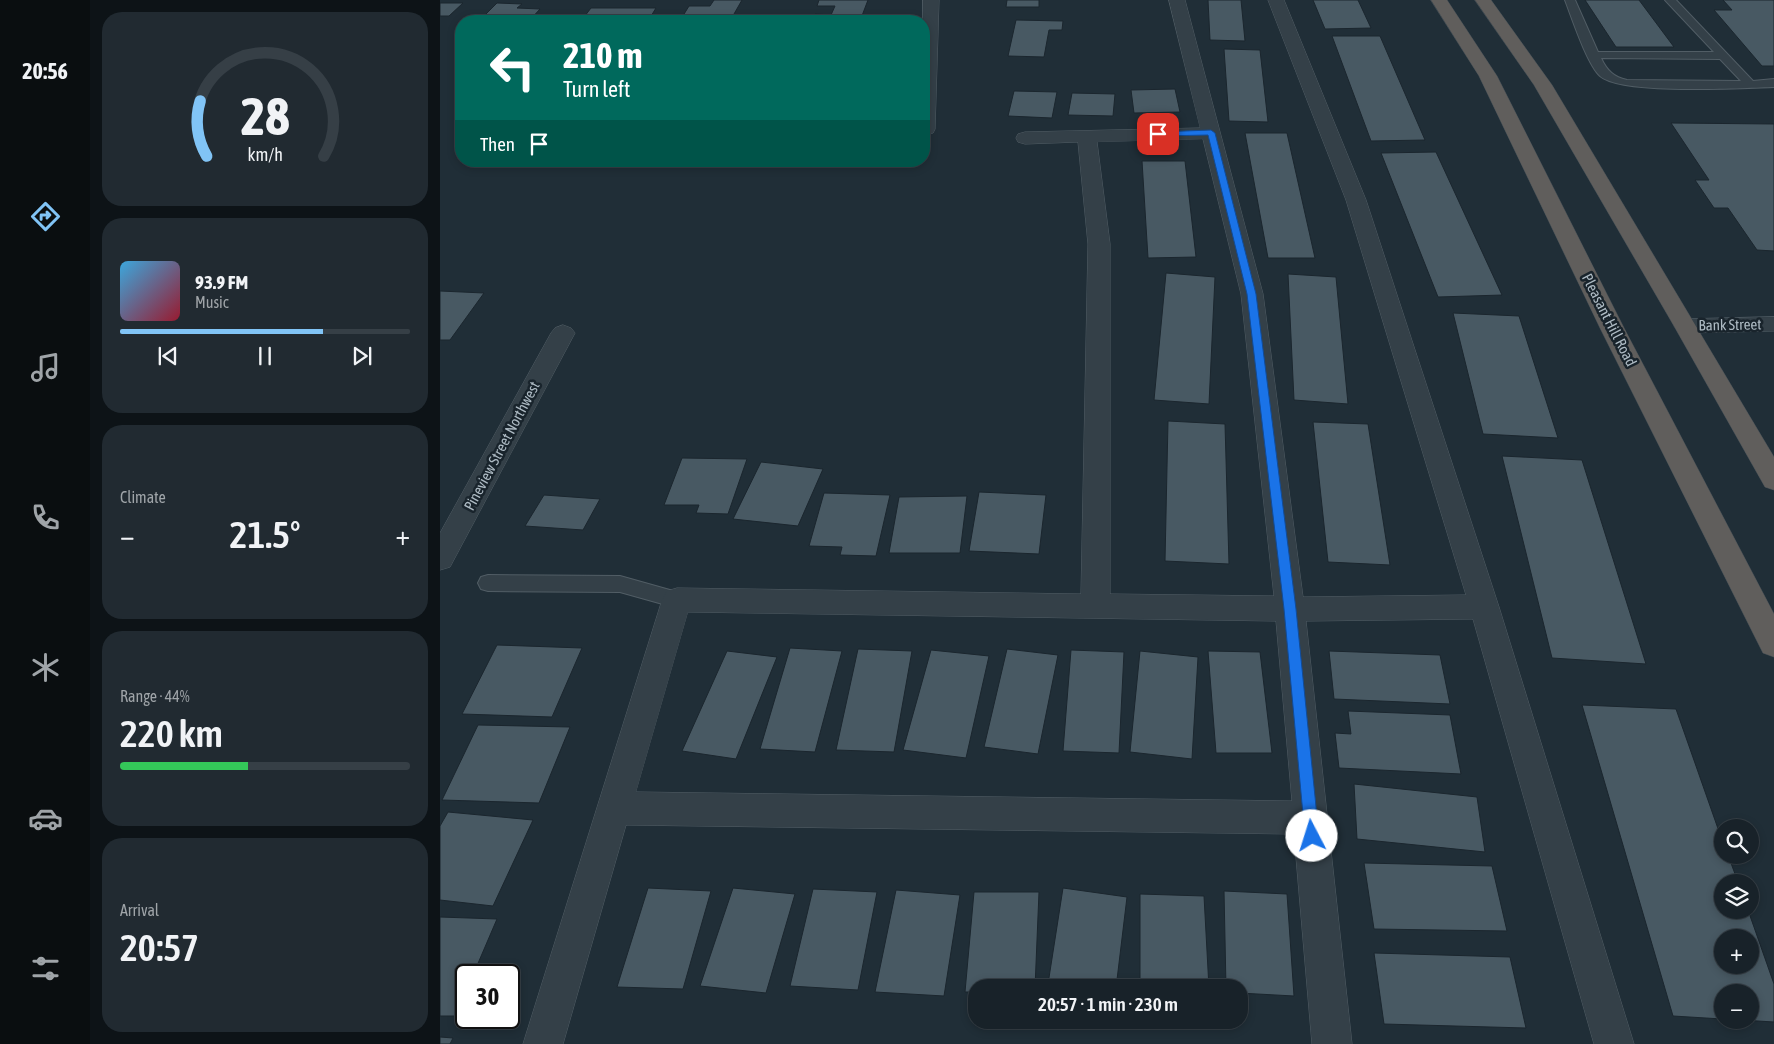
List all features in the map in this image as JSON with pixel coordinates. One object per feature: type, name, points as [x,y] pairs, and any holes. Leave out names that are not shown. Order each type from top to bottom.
[{"type":"highway","name":"Pleasant Hill Road","points":[[1439,0],[1488,76],[1612,328],[1774,644]]},
{"type":"highway","points":[[1483,0],[1543,85],[1686,326],[1774,480]]},
{"type":"street","points":[[930,26],[931,0]]},
{"type":"street","points":[[1177,0],[1252,294],[1290,609],[1332,1044]]},
{"type":"street","points":[[1276,0],[1356,200],[1484,607],[1614,1044]]},
{"type":"street","points":[[1025,138],[1211,133]]},
{"type":"street","points":[[1087,136],[1099,244],[1095,606]]},
{"type":"street","name":"Bank Street","points":[[1686,326],[1774,324]]},
{"type":"street","name":"Pineview Street Northwest","points":[[440,559],[452,518],[563,333]]},
{"type":"street","points":[[543,1044],[677,600],[1290,609],[1484,607]]},
{"type":"street","points":[[614,808],[1310,818]]},
{"type":"lane","points":[[1570,0],[1600,69],[1606,77],[1618,82],[1632,84],[1774,83]]},
{"type":"lane","points":[[1670,0],[1750,84]]},
{"type":"lane","points":[[1595,55],[1723,56]]},
{"type":"lane","points":[[488,584],[620,584],[677,600]]},
{"type":"building","points":[[714,0],[742,0],[733,15],[683,15],[689,6],[710,6]]},
{"type":"building","points":[[819,0],[868,0],[862,15],[831,15],[835,6],[817,6]]},
{"type":"building","points":[[1007,0],[1039,0],[1039,7],[1006,7]]},
{"type":"building","points":[[1208,0],[1241,0],[1245,41],[1210,40]]},
{"type":"building","points":[[1313,0],[1358,0],[1371,28],[1325,29]]},
{"type":"building","points":[[1585,0],[1639,0],[1674,47],[1616,47]]},
{"type":"building","points":[[1723,0],[1774,0],[1774,66],[1762,66],[1714,10],[1732,10]]},
{"type":"building","points":[[440,3],[463,3],[449,16],[440,16]]},
{"type":"building","points":[[497,3],[522,4],[517,8],[540,9],[534,15],[485,15]]},
{"type":"building","points":[[591,8],[656,8],[652,15],[586,15]]},
{"type":"building","points":[[1016,20],[1063,21],[1062,30],[1049,30],[1044,57],[1008,56]]},
{"type":"building","points":[[1332,36],[1380,36],[1425,140],[1371,141]]},
{"type":"building","points":[[1224,49],[1260,50],[1268,122],[1229,121]]},
{"type":"building","points":[[1175,89],[1180,112],[1134,113],[1131,90]]},
{"type":"building","points":[[1014,91],[1057,92],[1052,118],[1008,116]]},
{"type":"building","points":[[1072,93],[1115,94],[1113,116],[1068,115]]},
{"type":"building","points":[[1671,123],[1774,124],[1774,251],[1757,250],[1728,208],[1714,208],[1695,180],[1709,180]]},
{"type":"building","points":[[1245,133],[1287,133],[1315,258],[1268,258]]},
{"type":"building","points":[[1436,152],[1502,295],[1438,297],[1381,153]]},
{"type":"building","points":[[1142,161],[1185,161],[1196,257],[1148,258]]},
{"type":"building","points":[[1166,273],[1215,277],[1209,404],[1154,400]]},
{"type":"building","points":[[1288,274],[1336,277],[1348,404],[1294,400]]},
{"type":"building","points":[[440,291],[484,293],[450,340],[440,340]]},
{"type":"building","points":[[1453,313],[1519,316],[1558,438],[1483,434]]},
{"type":"building","points":[[1168,421],[1225,424],[1229,564],[1165,561]]},
{"type":"building","points":[[1313,422],[1368,424],[1390,565],[1328,562]]},
{"type":"building","points":[[1502,456],[1582,460],[1646,664],[1552,658]]},
{"type":"building","points":[[682,458],[747,459],[728,514],[696,513],[699,505],[664,505]]},
{"type":"building","points":[[761,462],[823,469],[798,526],[733,519]]},
{"type":"building","points":[[979,492],[1046,495],[1039,554],[969,551]]},
{"type":"building","points":[[824,493],[890,495],[876,556],[840,555],[842,547],[809,546]]},
{"type":"building","points":[[544,495],[600,499],[583,530],[525,526]]},
{"type":"building","points":[[967,496],[960,553],[889,553],[899,497]]},
{"type":"building","points":[[497,645],[582,648],[552,717],[462,714]]},
{"type":"building","points":[[790,648],[842,651],[815,752],[760,749]]},
{"type":"building","points":[[858,649],[912,651],[894,752],[836,750]]},
{"type":"building","points":[[1007,649],[1058,655],[1038,754],[984,747]]},
{"type":"building","points":[[931,650],[989,656],[966,758],[903,750]]},
{"type":"building","points":[[1071,650],[1124,652],[1119,753],[1063,751]]},
{"type":"building","points":[[727,651],[777,657],[736,759],[682,751]]},
{"type":"building","points":[[1140,651],[1198,657],[1192,759],[1130,752]]},
{"type":"building","points":[[1208,651],[1260,652],[1272,753],[1216,753]]},
{"type":"building","points":[[1329,651],[1440,655],[1450,704],[1334,699]]},
{"type":"building","points":[[1582,705],[1676,709],[1715,819],[1714,864],[1731,864],[1735,874],[1714,874],[1714,919],[1751,919],[1755,929],[1714,929],[1714,974],[1759,974],[1759,941],[1774,984],[1774,1022],[1759,1021],[1759,984],[1714,984],[1714,1019],[1673,1016]]},
{"type":"building","points":[[1348,711],[1450,715],[1461,774],[1339,768],[1335,733],[1351,734]]},
{"type":"building","points":[[478,725],[570,727],[539,803],[442,800]]},
{"type":"building","points":[[1354,784],[1477,797],[1485,852],[1357,839]]},
{"type":"building","points":[[448,812],[533,820],[493,906],[440,900],[440,826]]},
{"type":"building","points":[[1364,863],[1492,866],[1507,931],[1374,929]]},
{"type":"building","points":[[648,888],[711,891],[683,989],[617,987]]},
{"type":"building","points":[[733,888],[795,894],[766,993],[700,986]]},
{"type":"building","points":[[1063,888],[1127,897],[1117,979],[1049,979]]},
{"type":"building","points":[[813,889],[877,892],[858,990],[790,986]]},
{"type":"building","points":[[896,890],[960,895],[944,996],[875,992]]},
{"type":"building","points":[[1224,891],[1287,894],[1294,996],[1248,993],[1248,979],[1226,979]]},
{"type":"building","points":[[974,892],[1039,892],[1035,979],[968,979],[968,992],[965,992]]},
{"type":"building","points":[[1140,894],[1204,896],[1209,979],[1140,979]]},
{"type":"building","points":[[440,917],[497,919],[478,964],[455,964],[455,1016],[440,1016]]},
{"type":"building","points":[[1374,953],[1510,957],[1526,1028],[1384,1024]]},
{"type":"building","points":[[440,1037],[453,1038],[450,1044],[440,1044]]},
{"type":"route","points":[[1158,134],[1211,133],[1252,294],[1290,609],[1312,836]]}]
